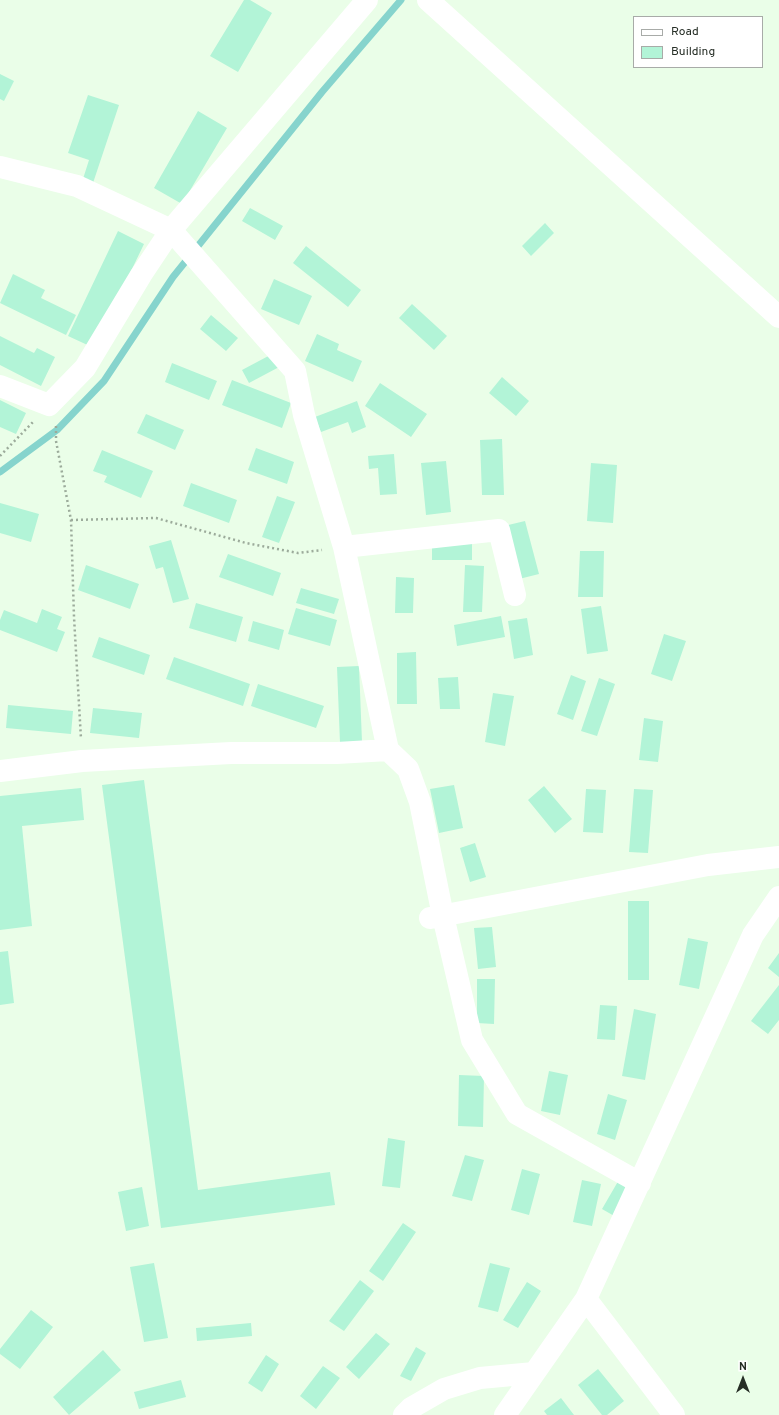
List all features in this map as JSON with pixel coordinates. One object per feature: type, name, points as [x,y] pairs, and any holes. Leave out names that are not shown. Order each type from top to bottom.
[{"type":"street","points":[[0,386],[49,405],[85,368],[141,275],[171,230],[367,0]]},
{"type":"street","points":[[428,0],[779,317]]},
{"type":"street","points":[[0,167],[77,186],[171,230],[295,371],[304,415],[344,548],[388,750],[408,769],[420,802],[436,917],[472,1040],[517,1114],[640,1183]]},
{"type":"street","points":[[344,548],[499,530],[515,595]]},
{"type":"street","points":[[0,771],[82,761],[231,753],[337,753],[388,750]]},
{"type":"street","points":[[436,917],[708,865],[779,857]]},
{"type":"street","points":[[504,1415],[586,1299],[753,935],[779,897]]},
{"type":"street","points":[[586,1299],[674,1415]]},
{"type":"street","points":[[404,1415],[411,1408],[444,1389],[480,1378],[534,1373]]},
{"type":"path","points":[[0,456],[49,405],[57,430],[56,440],[71,520],[74,617],[82,761]]},
{"type":"path","points":[[71,520],[156,518],[246,543],[298,553],[344,548]]},
{"type":"building","points":[[244,0],[250,0],[272,13],[238,72],[210,56]]},
{"type":"building","points":[[0,74],[14,81],[4,101],[0,99]]},
{"type":"building","points":[[88,95],[119,105],[92,186],[82,182],[89,160],[68,153]]},
{"type":"building","points":[[198,111],[227,128],[182,204],[154,188]]},
{"type":"building","points":[[250,208],[283,226],[275,240],[242,221]]},
{"type":"building","points":[[545,223],[554,233],[531,256],[522,246]]},
{"type":"building","points":[[118,231],[144,244],[94,348],[68,336]]},
{"type":"building","points":[[306,246],[361,290],[348,307],[293,263]]},
{"type":"building","points":[[13,274],[45,290],[41,298],[76,315],[66,335],[0,303]]},
{"type":"building","points":[[274,279],[312,296],[299,325],[261,309]]},
{"type":"building","points":[[412,304],[447,336],[434,350],[399,318]]},
{"type":"building","points":[[211,315],[238,338],[226,351],[200,329]]},
{"type":"building","points":[[317,334],[339,344],[337,350],[362,361],[353,382],[305,361]]},
{"type":"building","points":[[0,336],[34,353],[37,348],[55,357],[41,386],[0,365]]},
{"type":"building","points":[[274,353],[281,366],[249,383],[242,370]]},
{"type":"building","points":[[172,363],[217,381],[209,400],[165,382]]},
{"type":"building","points":[[502,377],[529,401],[516,416],[489,393]]},
{"type":"building","points":[[232,380],[291,403],[282,428],[222,405]]},
{"type":"building","points":[[380,383],[427,414],[411,437],[365,406]]},
{"type":"building","points":[[0,400],[26,413],[16,434],[0,427]]},
{"type":"building","points":[[357,401],[366,427],[352,433],[348,422],[321,432],[315,417]]},
{"type":"building","points":[[146,414],[184,430],[175,450],[137,433]]},
{"type":"building","points":[[502,439],[504,495],[482,495],[480,440]]},
{"type":"building","points":[[256,448],[294,462],[287,484],[248,470]]},
{"type":"building","points":[[102,450],[153,471],[141,498],[104,482],[107,476],[93,471]]},
{"type":"building","points":[[394,454],[397,494],[380,495],[378,468],[369,469],[368,456]]},
{"type":"building","points":[[446,461],[451,512],[426,515],[421,463]]},
{"type":"building","points":[[591,463],[617,465],[613,523],[587,521]]},
{"type":"building","points":[[191,483],[237,500],[229,523],[183,506]]},
{"type":"building","points":[[277,496],[295,502],[279,543],[262,537]]},
{"type":"building","points":[[0,503],[39,514],[31,542],[0,533]]},
{"type":"building","points":[[525,521],[539,574],[519,579],[504,526]]},
{"type":"building","points":[[171,540],[189,599],[173,603],[163,567],[156,569],[149,546]]},
{"type":"building","points":[[432,542],[472,542],[472,560],[432,560]]},
{"type":"building","points":[[580,551],[604,551],[603,597],[578,597]]},
{"type":"building","points":[[228,554],[281,573],[273,596],[219,577]]},
{"type":"building","points":[[86,565],[139,584],[130,609],[78,590]]},
{"type":"building","points":[[465,565],[484,566],[482,612],[463,612]]},
{"type":"building","points":[[396,577],[414,578],[413,613],[395,613]]},
{"type":"building","points":[[301,588],[339,599],[334,614],[296,603]]},
{"type":"building","points":[[196,603],[243,617],[236,642],[189,628]]},
{"type":"building","points":[[601,606],[608,651],[587,654],[581,609]]},
{"type":"building","points":[[296,608],[337,620],[330,646],[288,634]]},
{"type":"building","points":[[42,609],[62,617],[57,629],[65,632],[57,652],[0,630],[0,620],[4,610],[37,623]]},
{"type":"building","points":[[501,616],[505,637],[457,646],[454,625]]},
{"type":"building","points":[[527,618],[533,655],[514,659],[508,621]]},
{"type":"building","points":[[253,621],[284,630],[279,650],[248,641]]},
{"type":"building","points":[[664,634],[686,641],[672,681],[651,674]]},
{"type":"building","points":[[99,637],[150,655],[144,675],[92,657]]},
{"type":"building","points":[[416,652],[417,704],[397,704],[397,653]]},
{"type":"building","points":[[174,657],[250,684],[243,706],[166,679]]},
{"type":"building","points":[[359,666],[362,742],[340,743],[337,667]]},
{"type":"building","points":[[571,675],[586,681],[573,720],[557,714]]},
{"type":"building","points":[[458,677],[460,709],[440,709],[438,678]]},
{"type":"building","points":[[599,678],[615,684],[597,736],[581,731]]},
{"type":"building","points":[[258,684],[324,706],[316,728],[251,706]]},
{"type":"building","points":[[493,693],[514,696],[505,746],[485,742]]},
{"type":"building","points":[[8,705],[73,711],[71,734],[6,728]]},
{"type":"building","points":[[93,708],[142,713],[139,738],[90,733]]},
{"type":"building","points":[[644,718],[663,721],[658,762],[639,760]]},
{"type":"building","points":[[144,780],[198,1190],[330,1172],[335,1205],[161,1228],[102,785]]},
{"type":"building","points":[[454,785],[463,828],[439,833],[430,789]]},
{"type":"building","points":[[544,786],[572,819],[555,833],[528,800]]},
{"type":"building","points":[[81,788],[84,820],[22,826],[32,926],[0,930],[0,796]]},
{"type":"building","points":[[586,789],[606,790],[603,833],[583,832]]},
{"type":"building","points":[[634,789],[653,790],[648,853],[629,852]]},
{"type":"building","points":[[475,843],[486,877],[470,882],[460,848]]},
{"type":"building","points":[[628,901],[649,901],[649,980],[628,980]]},
{"type":"building","points":[[492,927],[496,967],[478,969],[474,928]]},
{"type":"building","points":[[688,938],[708,942],[699,989],[679,985]]},
{"type":"building","points":[[8,951],[14,1003],[0,1005],[0,952]]},
{"type":"building","points":[[779,953],[779,977],[768,968]]},
{"type":"building","points":[[477,979],[495,979],[494,1024],[477,1023]]},
{"type":"building","points":[[779,985],[779,1020],[768,1034],[751,1021]]},
{"type":"building","points":[[600,1005],[617,1006],[615,1040],[597,1039]]},
{"type":"building","points":[[634,1009],[656,1014],[645,1080],[622,1076]]},
{"type":"building","points":[[549,1071],[568,1075],[560,1115],[541,1111]]},
{"type":"building","points":[[459,1075],[484,1076],[483,1127],[458,1126]]},
{"type":"building","points":[[608,1094],[627,1100],[615,1140],[597,1134]]},
{"type":"building","points":[[388,1138],[405,1141],[400,1188],[382,1186]]},
{"type":"building","points":[[465,1155],[484,1160],[472,1201],[452,1196]]},
{"type":"building","points":[[522,1169],[540,1174],[529,1215],[511,1210]]},
{"type":"building","points":[[620,1178],[633,1185],[616,1217],[602,1209]]},
{"type":"building","points":[[582,1180],[601,1184],[592,1226],[573,1222]]},
{"type":"building","points":[[142,1187],[149,1226],[126,1231],[118,1192]]},
{"type":"building","points":[[403,1223],[416,1232],[383,1281],[369,1271]]},
{"type":"building","points":[[154,1263],[168,1338],[144,1342],[130,1267]]},
{"type":"building","points":[[490,1263],[510,1268],[498,1312],[478,1307]]},
{"type":"building","points":[[360,1280],[374,1291],[344,1331],[329,1321]]},
{"type":"building","points":[[527,1282],[541,1291],[518,1328],[503,1320]]},
{"type":"building","points":[[31,1310],[53,1327],[20,1369],[0,1354],[0,1349]]},
{"type":"building","points":[[251,1323],[252,1336],[197,1341],[196,1328]]},
{"type":"building","points":[[376,1333],[390,1344],[359,1379],[346,1367]]},
{"type":"building","points":[[416,1347],[426,1353],[411,1381],[400,1376]]},
{"type":"building","points":[[103,1350],[121,1370],[69,1415],[53,1397]]},
{"type":"building","points":[[266,1355],[279,1364],[262,1392],[248,1383]]},
{"type":"building","points":[[323,1366],[340,1378],[316,1409],[300,1396]]},
{"type":"building","points":[[598,1369],[624,1401],[607,1415],[602,1415],[578,1385]]},
{"type":"building","points":[[181,1380],[186,1397],[139,1409],[134,1392]]},
{"type":"building","points":[[561,1398],[574,1415],[547,1415],[544,1411]]},
{"type":"waterway","points":[[0,472],[57,430],[104,381],[173,277],[322,92],[401,0]]}]
